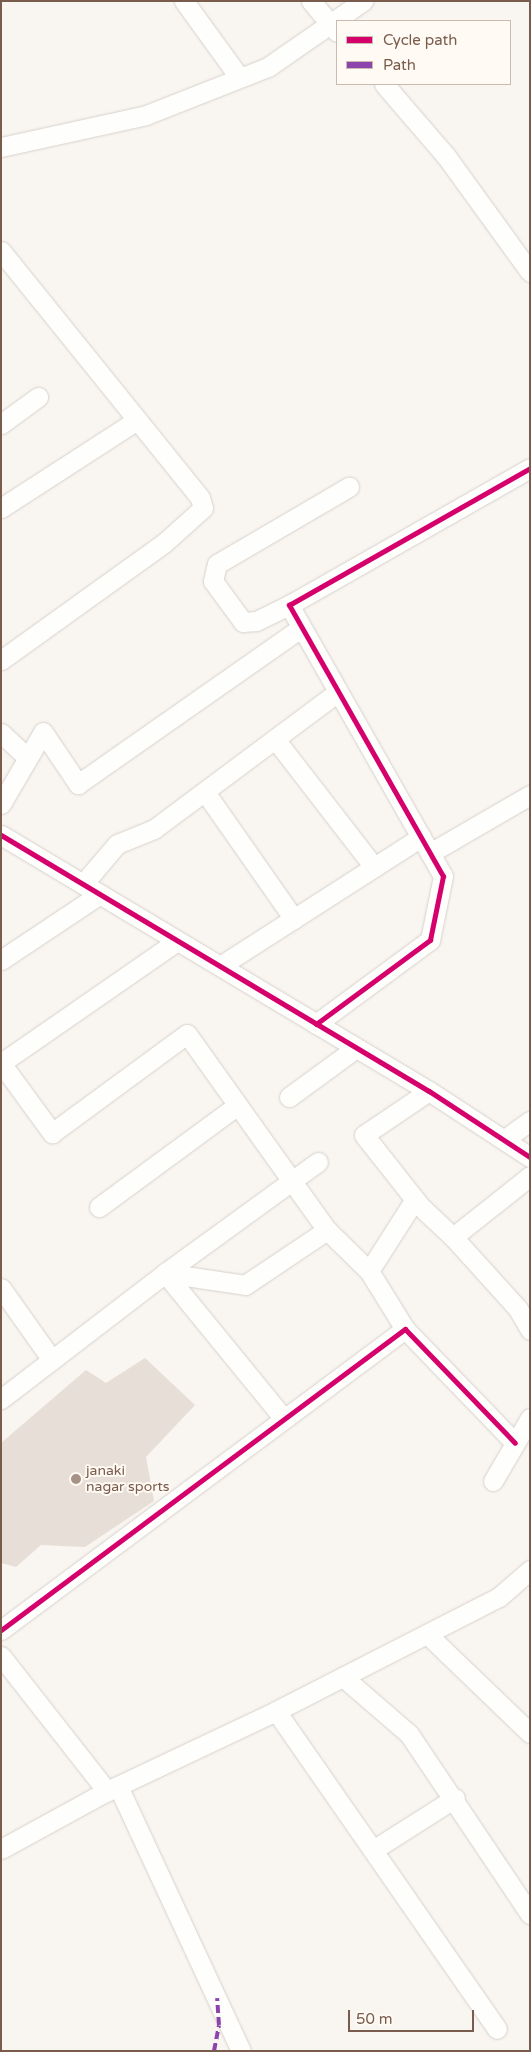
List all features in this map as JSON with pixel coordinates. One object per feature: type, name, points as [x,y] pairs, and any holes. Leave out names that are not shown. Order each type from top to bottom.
[{"type":"street","points":[[184,1],[239,77]]},
{"type":"street","points":[[1,147],[146,115],[268,67],[333,29],[311,1]]},
{"type":"street","points":[[343,20],[363,1]]},
{"type":"street","points":[[385,85],[446,156],[530,272]]},
{"type":"street","points":[[1,251],[200,498],[203,508],[164,543],[1,660]]},
{"type":"street","points":[[1,424],[38,396]]},
{"type":"street","points":[[1,508],[137,420]]},
{"type":"street","points":[[348,487],[216,564],[213,580],[244,622],[256,621],[288,605],[530,468]]},
{"type":"street","points":[[288,605],[443,876],[430,940],[316,1024]]},
{"type":"street","points":[[1,804],[42,732],[78,784],[301,628]]},
{"type":"street","points":[[83,884],[117,844],[154,829],[338,692]]},
{"type":"street","points":[[1,733],[27,757]]},
{"type":"street","points":[[275,739],[374,867]]},
{"type":"street","points":[[204,792],[294,919]]},
{"type":"street","points":[[220,966],[374,867],[426,845],[530,795]]},
{"type":"street","points":[[1,835],[429,1092],[505,1139],[530,1157]]},
{"type":"street","points":[[1,960],[100,894]]},
{"type":"street","points":[[177,940],[1,1063],[52,1133],[187,1034],[326,1230],[369,1271],[405,1329],[516,1443]]},
{"type":"street","points":[[289,1098],[356,1048]]},
{"type":"street","points":[[429,1092],[364,1134],[415,1199],[453,1237],[518,1309],[530,1330]]},
{"type":"street","points":[[99,1207],[238,1105]]},
{"type":"street","points":[[505,1139],[530,1121]]},
{"type":"street","points":[[1,1399],[166,1273],[318,1162]]},
{"type":"street","points":[[453,1237],[530,1176]]},
{"type":"street","points":[[369,1271],[415,1199]]},
{"type":"street","points":[[166,1273],[245,1285],[326,1230]]},
{"type":"street","points":[[166,1273],[284,1419]]},
{"type":"street","points":[[1,1288],[52,1360]]},
{"type":"street","points":[[1,1630],[405,1329]]},
{"type":"street","points":[[493,1481],[530,1418]]},
{"type":"street","points":[[1,1849],[112,1788],[276,1711],[498,1597],[530,1570]]},
{"type":"street","points":[[427,1634],[530,1733]]},
{"type":"street","points":[[1,1656],[112,1788],[241,2051]]},
{"type":"street","points":[[343,1677],[408,1734],[455,1798],[530,1914]]},
{"type":"street","points":[[276,1711],[497,2029]]},
{"type":"street","points":[[373,1850],[455,1798]]},
{"type":"building","name":"janaki nagar sports","points":[[145,1358],[195,1405],[146,1457],[154,1501],[85,1547],[41,1545],[16,1567],[1,1563],[1,1443],[86,1370],[106,1383]]},
{"type":"marked path","points":[[214,2051],[219,2025],[217,1998]]},
{"type":"cycle path","points":[[316,1024],[430,940],[443,876],[289,605],[530,468]]},
{"type":"cycle path","points":[[1,835],[429,1091],[530,1157]]},
{"type":"cycle path","points":[[1,1630],[405,1329],[515,1443]]},
{"type":"place","name":"janaki nagar sports","points":[[76,1479]]}]
